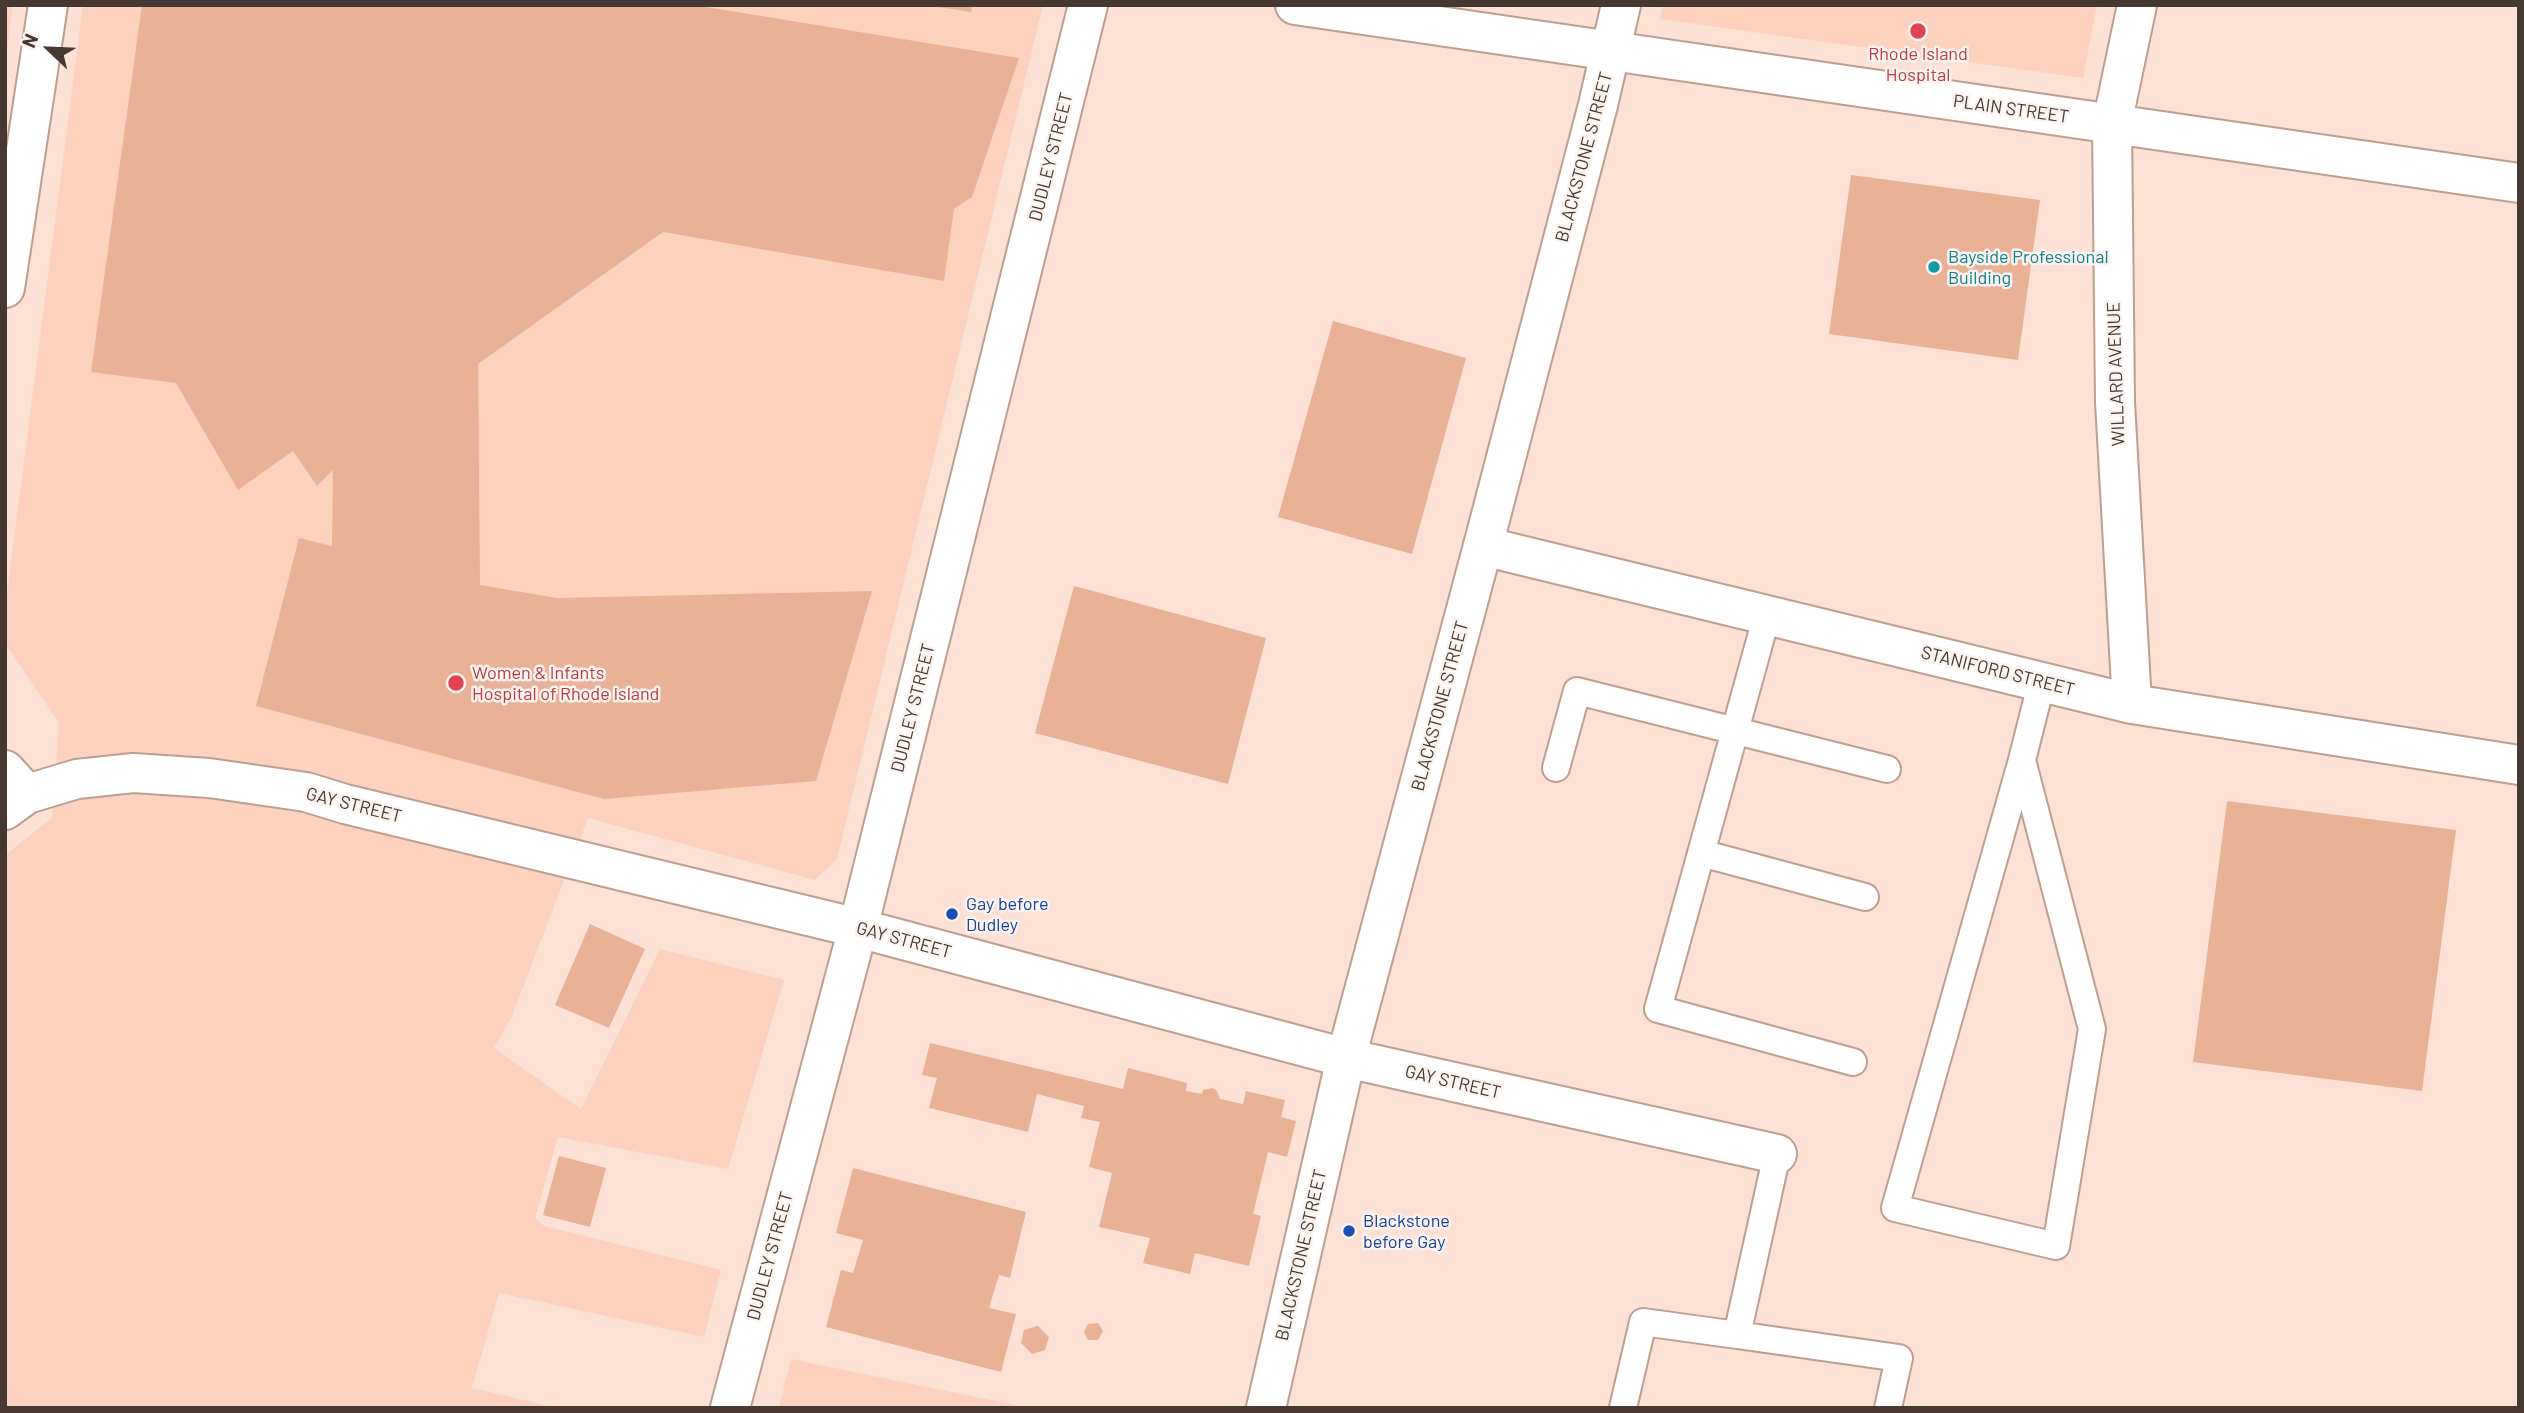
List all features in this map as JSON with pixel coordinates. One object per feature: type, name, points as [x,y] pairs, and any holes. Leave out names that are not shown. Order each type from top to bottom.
[{"type":"street","points":[[5,288],[48,5]]},
{"type":"street","name":"DUDLEY STREET","points":[[730,1408],[858,928],[1088,5]]},
{"type":"street","name":"PLAIN STREET","points":[[1295,5],[2519,183]]},
{"type":"street","name":"BLACKSTONE STREET","points":[[1266,1408],[1346,1058],[1483,546],[1622,5]]},
{"type":"street","name":"WILLARD AVENUE","points":[[2132,704],[2115,401],[2112,124],[2137,5]]},
{"type":"street","name":"STANIFORD STREET","points":[[1483,546],[2132,704],[2519,765]]},
{"type":"street","name":"GAY STREET","points":[[13,791],[77,779],[134,773],[209,778],[306,792],[858,928],[1346,1058],[1777,1154]]},
{"type":"lane","points":[[1768,615],[1658,1009],[1853,1062]]},
{"type":"lane","points":[[2022,760],[2092,1029],[2056,1246],[1895,1208],[2042,681]]},
{"type":"lane","points":[[1556,768],[1577,691],[1887,769]]},
{"type":"lane","points":[[1701,853],[1865,897]]},
{"type":"lane","points":[[1737,1335],[1777,1154]]},
{"type":"lane","points":[[1623,1408],[1643,1322],[1899,1358],[1888,1408]]},
{"type":"shaded area","points":[[5,5],[13,5],[5,66]]},
{"type":"shaded area","name":"Women & Infants Hospital of Rhode Island","points":[[83,5],[1043,5],[837,859],[815,880],[588,818],[512,1016],[494,1048],[581,1109],[660,949],[784,980],[728,1169],[558,1137],[535,1218],[544,1226],[721,1270],[704,1337],[499,1293],[472,1388],[558,1408],[5,1408],[5,855],[52,818],[59,723],[5,643],[5,608]]},
{"type":"shaded area","name":"Rhode Island Hospital","points":[[1663,5],[2097,5],[2083,78],[1660,19]]},
{"type":"shaded area","points":[[791,1359],[1029,1408],[779,1408]]},
{"type":"building","points":[[142,5],[694,5],[1019,58],[972,197],[954,209],[944,281],[663,232],[478,364],[480,585],[557,598],[872,591],[816,781],[604,799],[256,706],[299,538],[332,546],[333,470],[317,486],[293,451],[238,490],[176,383],[91,372]]},
{"type":"building","points":[[925,5],[972,5],[971,12]]},
{"type":"building","name":"Bayside Professional Building","points":[[1851,175],[2040,200],[2018,360],[1829,334]]},
{"type":"building","points":[[1333,321],[1466,358],[1412,554],[1278,517]]},
{"type":"building","points":[[1074,586],[1266,638],[1228,784],[1035,733]]},
{"type":"building","points":[[2227,801],[2456,830],[2422,1091],[2193,1062]]},
{"type":"building","points":[[590,924],[645,949],[609,1028],[555,1005]]},
{"type":"building","points":[[930,1043],[1123,1089],[1128,1068],[1187,1083],[1186,1091],[1202,1094],[1203,1090],[1213,1088],[1220,1099],[1243,1104],[1246,1091],[1285,1100],[1281,1117],[1296,1121],[1287,1157],[1268,1152],[1253,1214],[1261,1216],[1249,1266],[1195,1253],[1190,1274],[1143,1263],[1150,1238],[1099,1227],[1112,1173],[1089,1167],[1100,1122],[1081,1118],[1084,1106],[1037,1094],[1028,1132],[929,1108],[937,1078],[922,1075]]},
{"type":"building","points":[[559,1156],[606,1168],[590,1227],[543,1215]]},
{"type":"building","points":[[853,1168],[1026,1212],[1010,1278],[999,1275],[989,1308],[1016,1314],[1001,1372],[826,1327],[841,1270],[853,1273],[863,1240],[836,1233]]},
{"type":"building","points":[[1098,1323],[1103,1331],[1098,1340],[1088,1340],[1084,1332],[1088,1324]]},
{"type":"building","points":[[1038,1326],[1049,1337],[1045,1350],[1032,1354],[1021,1343],[1024,1330]]},
{"type":"place","name":"Rhode Island Hospital","points":[[1918,31]]},
{"type":"place","name":"Bayside Professional Building","points":[[1934,267]]},
{"type":"place","name":"Women & Infants Hospital of Rhode Island","points":[[456,683]]},
{"type":"place","name":"Gay before Dudley","points":[[952,914]]},
{"type":"place","name":"Blackstone before Gay","points":[[1349,1231]]}]
